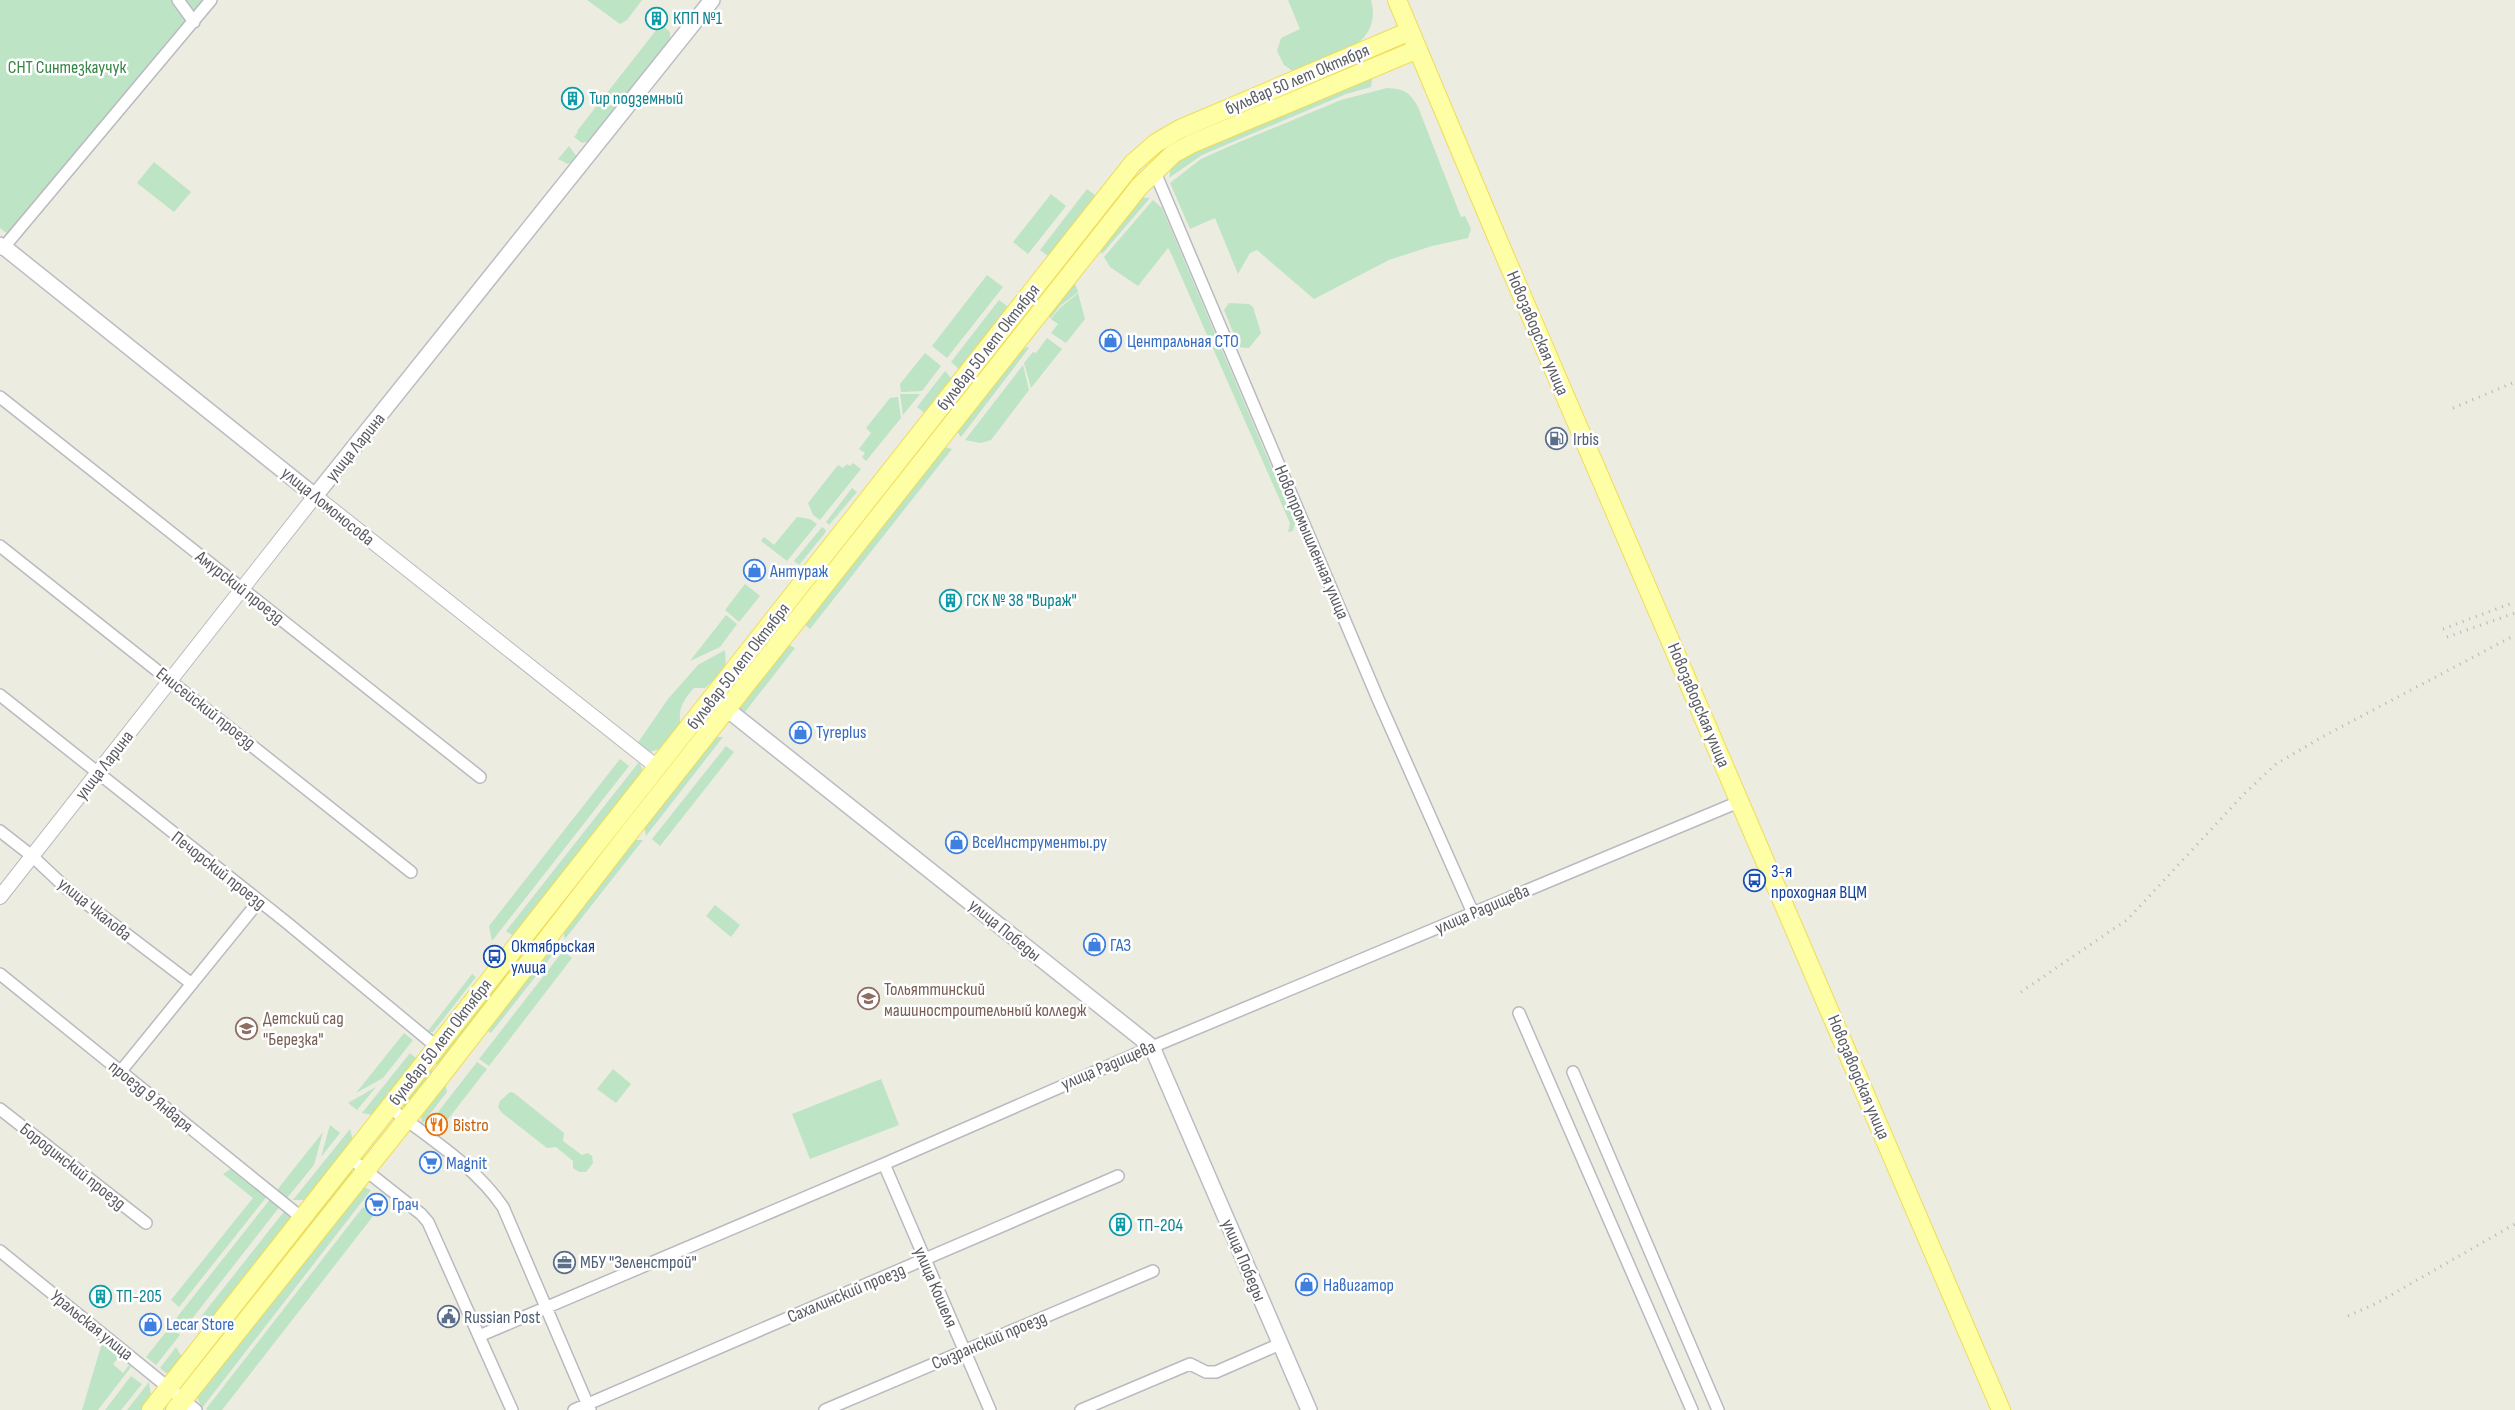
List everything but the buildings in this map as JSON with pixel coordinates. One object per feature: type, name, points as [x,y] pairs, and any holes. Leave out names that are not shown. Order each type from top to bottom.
[{"type":"main road","name":"улица Ларина","points":[[315,496],[712,0]]},
{"type":"main road","name":"Новозаводская улица","points":[[1397,0],[1501,249],[1741,801],[2001,1410]]},
{"type":"main road","name":"бульвар 50 лет Октября","points":[[152,1410],[1133,163],[1156,143],[1198,120],[1410,31]]},
{"type":"main road","name":"бульвар 50 лет Октября","points":[[184,1406],[365,1169],[829,579],[1154,170],[1173,154],[1192,144],[1418,49]]},
{"type":"main road","points":[[1358,53],[1368,57],[1368,66],[1364,72]]},
{"type":"main road","name":"улица Ломоносова","points":[[1,246],[315,496]]},
{"type":"main road","points":[[963,380],[977,392]]},
{"type":"main road","points":[[816,568],[829,579]]},
{"type":"main road","name":"улица Победы","points":[[713,698],[1152,1046],[1309,1410]]},
{"type":"street","points":[[178,0],[194,22]]},
{"type":"street","points":[[1,246],[211,0]]},
{"type":"street","name":"Новопромышленная улица","points":[[1154,170],[1374,690],[1473,913]]},
{"type":"street","name":"Амурский проезд","points":[[0,397],[480,777]]},
{"type":"street","name":"улица Ларина","points":[[0,897],[315,496]]},
{"type":"street","name":"улица Ломоносова","points":[[315,496],[657,767]]},
{"type":"street","name":"Енисейский проезд","points":[[0,546],[411,872]]},
{"type":"street","name":"Печорский проезд","points":[[0,695],[259,901],[437,1047]]},
{"type":"street","name":"улица Радищева","points":[[479,1336],[884,1164],[1152,1046],[1741,801]]},
{"type":"street","name":"улица Чкалова","points":[[0,831],[32,856],[66,888],[192,984]]},
{"type":"street","points":[[121,1072],[259,901]]},
{"type":"street","name":"проезд 9 Января","points":[[0,974],[302,1218]]},
{"type":"street","points":[[1518,1013],[1692,1410]]},
{"type":"street","points":[[1573,1072],[1718,1410]]},
{"type":"street","points":[[389,1107],[488,1185],[503,1207],[589,1407]]},
{"type":"street","name":"Бородинский проезд","points":[[0,1109],[146,1223]]},
{"type":"street","points":[[350,1158],[421,1214],[428,1222],[512,1410]]},
{"type":"street","name":"улица Кошеля","points":[[884,1164],[990,1410]]},
{"type":"street","name":"Сахалинский проезд","points":[[574,1410],[589,1407],[924,1259],[1118,1176]]},
{"type":"street","name":"Уральская улица","points":[[0,1251],[169,1388],[184,1406]]},
{"type":"street","name":"Сызранский проезд","points":[[825,1410],[1153,1271]]},
{"type":"street","points":[[1081,1410],[1190,1364],[1206,1372],[1216,1372],[1280,1344]]},
{"type":"green space","name":"СНТ Синтезкаучук","points":[[0,0],[208,0],[13,238],[0,228]]},
{"type":"green space","points":[[587,0],[642,0],[627,20],[620,24]]},
{"type":"green space","points":[[1288,0],[1371,0],[1373,16],[1369,30],[1350,49],[1294,72],[1284,65],[1277,51],[1281,38],[1300,29]]},
{"type":"green space","points":[[661,24],[670,32],[670,39],[590,141],[582,143],[574,137],[577,131]]},
{"type":"green space","points":[[1359,61],[1359,66],[1198,132],[1197,130]]},
{"type":"green space","points":[[1372,79],[1371,87],[1346,94],[1202,155],[1169,178],[1171,167],[1192,151],[1344,85]]},
{"type":"green space","points":[[1387,88],[1406,92],[1418,107],[1461,217],[1465,216],[1471,229],[1468,238],[1432,246],[1389,260],[1314,299],[1257,250],[1250,253],[1238,274],[1215,218],[1190,229],[1170,183],[1201,159],[1341,100]]},
{"type":"green space","points":[[569,146],[577,157],[576,160],[568,164],[558,159]]},
{"type":"green space","points":[[154,162],[191,192],[174,212],[137,183]]},
{"type":"green space","points":[[1133,176],[1136,180],[983,373],[980,370]]},
{"type":"green space","points":[[1087,189],[1095,195],[1093,202],[1051,258],[1040,250]]},
{"type":"green space","points":[[1051,194],[1066,206],[1028,254],[1013,242]]},
{"type":"green space","points":[[1139,197],[1150,198],[1102,254],[1099,249]]},
{"type":"green space","points":[[1153,200],[1162,208],[1295,523],[1293,531],[1288,532],[1290,523],[1168,248],[1138,286],[1110,267],[1104,257]]},
{"type":"green space","points":[[987,275],[1003,287],[947,358],[932,346]]},
{"type":"green space","points":[[1074,281],[1078,292],[1060,306],[1051,318],[1049,317],[1058,299]]},
{"type":"green space","points":[[1078,293],[1085,319],[1066,343],[1051,333],[1058,324],[1051,319],[1060,308]]},
{"type":"green space","points":[[999,300],[1011,309],[959,369],[951,362]]},
{"type":"green space","points":[[1229,303],[1249,304],[1253,307],[1261,333],[1249,348],[1239,347],[1224,310]]},
{"type":"green space","points":[[1047,338],[1062,349],[1031,388],[1024,363],[1033,352],[1036,353]]},
{"type":"green space","points":[[1027,347],[1029,348],[961,437],[957,431],[1010,359]]},
{"type":"green space","points":[[925,353],[941,366],[922,391],[901,392],[900,384]]},
{"type":"green space","points":[[1023,365],[1029,390],[991,440],[981,443],[965,440]]},
{"type":"green space","points":[[945,371],[952,379],[927,415],[917,407]]},
{"type":"green space","points":[[964,391],[966,395],[828,568],[826,566]]},
{"type":"green space","points":[[900,394],[920,394],[903,415]]},
{"type":"green space","points":[[898,397],[901,418],[866,461],[862,457],[865,453],[859,449],[871,433],[866,428],[890,398]]},
{"type":"green space","points":[[944,447],[952,449],[810,629],[802,622]]},
{"type":"green space","points":[[853,463],[861,469],[820,520],[813,515],[808,503],[838,465],[843,468],[847,464],[850,466]]},
{"type":"green space","points":[[852,488],[857,492],[829,525],[826,522]]},
{"type":"green space","points":[[797,517],[810,519],[817,524],[787,561],[761,541],[764,537],[774,545]]},
{"type":"green space","points":[[822,527],[826,530],[825,533],[799,565],[794,561]]},
{"type":"green space","points":[[815,580],[817,582],[733,688],[731,687]]},
{"type":"green space","points":[[745,584],[760,596],[739,622],[725,610]]},
{"type":"green space","points":[[726,615],[737,624],[720,647],[690,661]]},
{"type":"green space","points":[[787,644],[795,648],[741,717],[739,705]]},
{"type":"green space","points":[[725,650],[726,669],[705,688],[694,688],[690,692],[680,710],[681,727],[664,748],[649,752],[637,744],[668,699],[698,665]]},
{"type":"green space","points":[[703,722],[704,724],[439,1066],[433,1061]]},
{"type":"green space","points":[[714,737],[723,737],[646,836],[644,824]]},
{"type":"green space","points":[[726,746],[734,752],[660,846],[652,839]]},
{"type":"green space","points":[[620,759],[629,766],[492,941],[489,926]]},
{"type":"green space","points":[[639,762],[643,771],[528,922],[512,935],[506,931]]},
{"type":"green space","points":[[633,840],[643,840],[565,939],[563,931]]},
{"type":"green space","points":[[715,905],[740,925],[731,937],[706,916]]},
{"type":"green space","points":[[550,948],[558,948],[491,1033],[488,1031],[501,1006]]},
{"type":"green space","points":[[563,951],[572,958],[489,1066],[479,1059]]},
{"type":"green space","points":[[472,974],[476,977],[433,1032],[427,1032]]},
{"type":"green space","points":[[404,1033],[413,1040],[383,1078],[356,1093]]},
{"type":"green space","points":[[410,1053],[418,1060],[373,1115],[362,1113]]},
{"type":"green space","points":[[477,1062],[487,1069],[445,1123],[435,1116]]},
{"type":"green space","points":[[427,1067],[434,1072],[405,1107],[401,1105]]},
{"type":"green space","points":[[613,1069],[631,1084],[616,1103],[597,1089]]},
{"type":"green space","points":[[444,1078],[447,1092],[422,1124],[421,1112]]},
{"type":"green space","points":[[881,1079],[899,1125],[810,1159],[792,1114]]},
{"type":"green space","points":[[376,1087],[357,1110],[348,1103]]},
{"type":"green space","points":[[510,1092],[514,1093],[564,1133],[563,1141],[582,1155],[588,1153],[592,1156],[593,1163],[586,1172],[579,1172],[573,1168],[573,1161],[556,1147],[547,1148],[501,1112],[498,1107],[500,1101]]},
{"type":"green space","points":[[330,1125],[340,1133],[321,1157]]},
{"type":"green space","points":[[350,1129],[353,1141],[307,1200],[293,1200]]},
{"type":"green space","points":[[323,1132],[314,1165],[287,1198],[277,1190]]},
{"type":"green space","points":[[232,1168],[268,1195],[179,1307],[171,1300],[253,1198],[223,1174]]},
{"type":"green space","points":[[351,1170],[353,1173],[183,1387],[180,1384]]},
{"type":"green space","points":[[363,1187],[371,1190],[202,1408],[197,1393]]},
{"type":"green space","points":[[271,1198],[281,1205],[184,1329],[174,1321]]},
{"type":"green space","points":[[363,1207],[374,1215],[222,1410],[206,1409]]},
{"type":"green space","points":[[286,1209],[291,1219],[211,1326],[196,1323]]},
{"type":"green space","points":[[170,1327],[180,1335],[156,1365],[146,1357]]},
{"type":"green space","points":[[102,1343],[119,1357],[113,1364],[123,1373],[129,1365],[131,1367],[98,1410],[82,1410]]},
{"type":"green space","points":[[176,1347],[183,1359],[171,1372],[166,1373],[160,1368]]},
{"type":"green space","points":[[131,1376],[142,1384],[121,1410],[105,1410]]},
{"type":"green space","points":[[149,1382],[151,1396],[143,1410],[127,1410]]},
{"type":"railway","points":[[2453,408],[2515,382]]},
{"type":"railway","points":[[2443,629],[2515,602]]},
{"type":"railway","points":[[2447,637],[2515,613]]},
{"type":"railway","points":[[2021,992],[2128,919],[2244,794],[2276,764],[2324,736],[2515,635]]},
{"type":"railway","points":[[2348,1316],[2377,1303],[2515,1224]]},
{"type":"place","name":"КПП №1","points":[[657,18]]},
{"type":"place","name":"Тир подземный","points":[[573,98]]},
{"type":"place","name":"Центральная СТО","points":[[1111,341]]},
{"type":"place","name":"Irbis","points":[[1557,439]]},
{"type":"place","name":"Антураж","points":[[754,571]]},
{"type":"place","name":"ГСК № 38 \"Вираж\"","points":[[950,600]]},
{"type":"place","name":"Tyreplus","points":[[800,732]]},
{"type":"place","name":"ВсеИнструменты.ру","points":[[956,842]]},
{"type":"place","name":"3-я проходная ВЦМ","points":[[1755,881]]},
{"type":"place","name":"ГАЗ","points":[[1094,945]]},
{"type":"place","name":"Октябрьская улица","points":[[495,956]]},
{"type":"place","name":"Тольяттинский машиностроительный колледж","points":[[868,999]]},
{"type":"place","name":"Детский сад \"Березка\"","points":[[247,1028]]},
{"type":"place","name":"Bistro","points":[[437,1125]]},
{"type":"place","name":"Magnit","points":[[430,1163]]},
{"type":"place","name":"Грач","points":[[376,1204]]},
{"type":"place","name":"ТП-204","points":[[1121,1225]]},
{"type":"place","name":"МБУ \"Зеленстрой\"","points":[[564,1262]]},
{"type":"place","name":"Навигатор","points":[[1307,1285]]},
{"type":"place","name":"ТП-205","points":[[100,1296]]},
{"type":"place","name":"Russian Post","points":[[448,1317]]},
{"type":"place","name":"Lecar Store","points":[[150,1324]]}]
